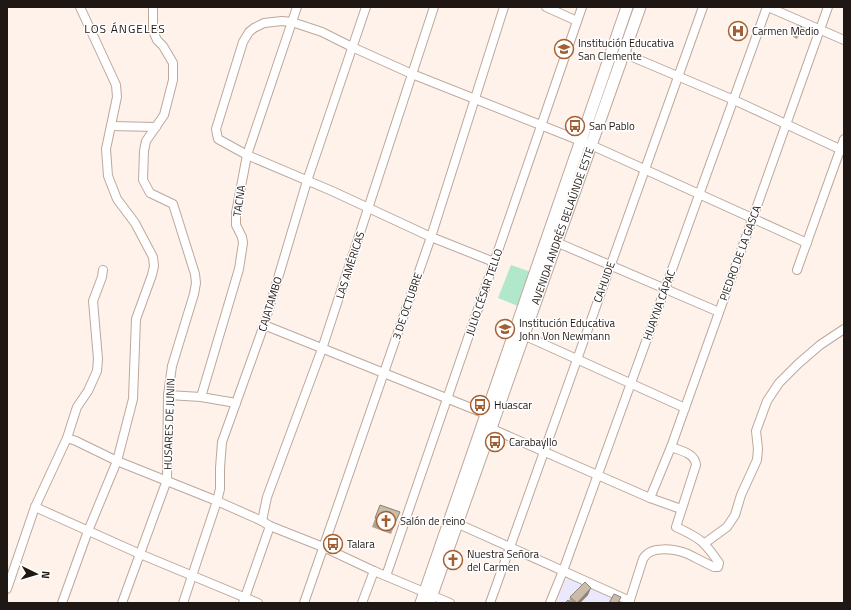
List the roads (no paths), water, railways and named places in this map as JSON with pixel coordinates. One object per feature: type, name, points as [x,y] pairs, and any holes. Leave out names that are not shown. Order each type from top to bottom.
[{"type":"street","points":[[62,603],[88,531],[117,461],[133,399],[136,319],[154,266],[153,258],[135,223],[117,199],[108,176],[106,149],[117,97],[116,85],[80,7]]},
{"type":"street","name":"HUSARES DE JUNIN","points":[[122,603],[167,480],[168,396],[172,366],[196,283],[195,274],[186,243],[173,204],[150,193],[143,180],[144,151],[146,141],[164,115],[173,80],[173,63],[167,52],[157,40],[153,31],[153,7]]},
{"type":"street","name":"TACNA","points":[[201,398],[239,269],[243,243],[242,237],[236,225],[236,213],[247,155],[297,7]]},
{"type":"street","name":"CAJATAMBO","points":[[183,603],[220,489],[222,442],[264,326],[307,181],[366,7]]},
{"type":"street","name":"LAS AMÉRICAS","points":[[262,521],[267,497],[322,349],[434,7]]},
{"type":"street","name":"3 DE OCTUBRE","points":[[304,603],[431,237],[504,7]]},
{"type":"street","points":[[546,7],[577,21]]},
{"type":"street","name":"JULIO CÉSAR TELLO","points":[[386,576],[582,7]]},
{"type":"street","name":"AVENIDA ANDRÉS BELAÚNDE ESTE","points":[[420,603],[428,597],[486,414],[556,242],[627,7]]},
{"type":"street","name":"AVENIDA ANDRÉS BELAÚNDE ESTE","points":[[453,522],[490,428],[519,333],[586,143],[640,7]]},
{"type":"street","name":"CAHUIDE","points":[[490,603],[703,7]]},
{"type":"street","points":[[767,7],[844,40]]},
{"type":"street","name":"HUAYNA CÁPAC","points":[[550,603],[598,475],[767,7]]},
{"type":"street","name":"PIEDRO DE LA GASCA","points":[[650,498],[671,447],[828,7]]},
{"type":"street","points":[[494,262],[431,237],[369,207],[247,155],[218,139],[216,130],[243,42],[249,32],[264,23],[282,21],[292,22],[322,32],[412,74],[586,143],[807,243]]},
{"type":"street","points":[[623,53],[734,100],[842,150]]},
{"type":"street","points":[[111,126],[156,126]]},
{"type":"street","points":[[797,270],[842,150],[844,139]]},
{"type":"street","points":[[556,242],[719,312]]},
{"type":"street","points":[[7,589],[35,507],[67,438],[77,407],[88,391],[97,372],[98,359],[93,301],[103,270]]},
{"type":"street","points":[[264,326],[486,414]]},
{"type":"street","points":[[705,543],[727,527],[735,515],[741,494],[756,460],[758,449],[756,431],[767,401],[779,383],[798,364],[820,345],[844,329]]},
{"type":"street","points":[[519,333],[685,408]]},
{"type":"street","points":[[168,396],[201,398],[236,403]]},
{"type":"street","points":[[490,428],[650,498],[681,509]]},
{"type":"street","points":[[67,438],[117,461],[167,480],[262,521],[270,526],[323,547],[428,597],[450,603]]},
{"type":"street","points":[[453,522],[630,602],[646,555],[654,551],[664,549],[678,551],[714,567],[718,567],[719,563],[705,543],[693,534],[676,527],[696,465],[692,456],[671,447]]},
{"type":"street","points":[[35,507],[140,554],[192,575],[244,600],[258,603]]},
{"type":"street","points":[[244,600],[270,526]]},
{"type":"street","points":[[362,603],[374,571]]},
{"type":"place","name":"Carmen Medio","points":[[738,31]]},
{"type":"place","name":"Institución Educativa San Clemente","points":[[564,49]]},
{"type":"place","name":"San Pablo","points":[[575,126]]},
{"type":"place","name":"Institución Educativa John Von Newmann","points":[[505,329]]},
{"type":"place","name":"Huascar","points":[[480,405]]},
{"type":"place","name":"Carabayllo","points":[[495,442]]},
{"type":"place","name":"Salón de reino","points":[[386,521]]},
{"type":"place","name":"Talara","points":[[333,544]]},
{"type":"place","name":"Nuestra Señora del Carmen","points":[[453,560]]},
{"type":"district","name":"LOS ÁNGELES","points":[[125,29]]}]
